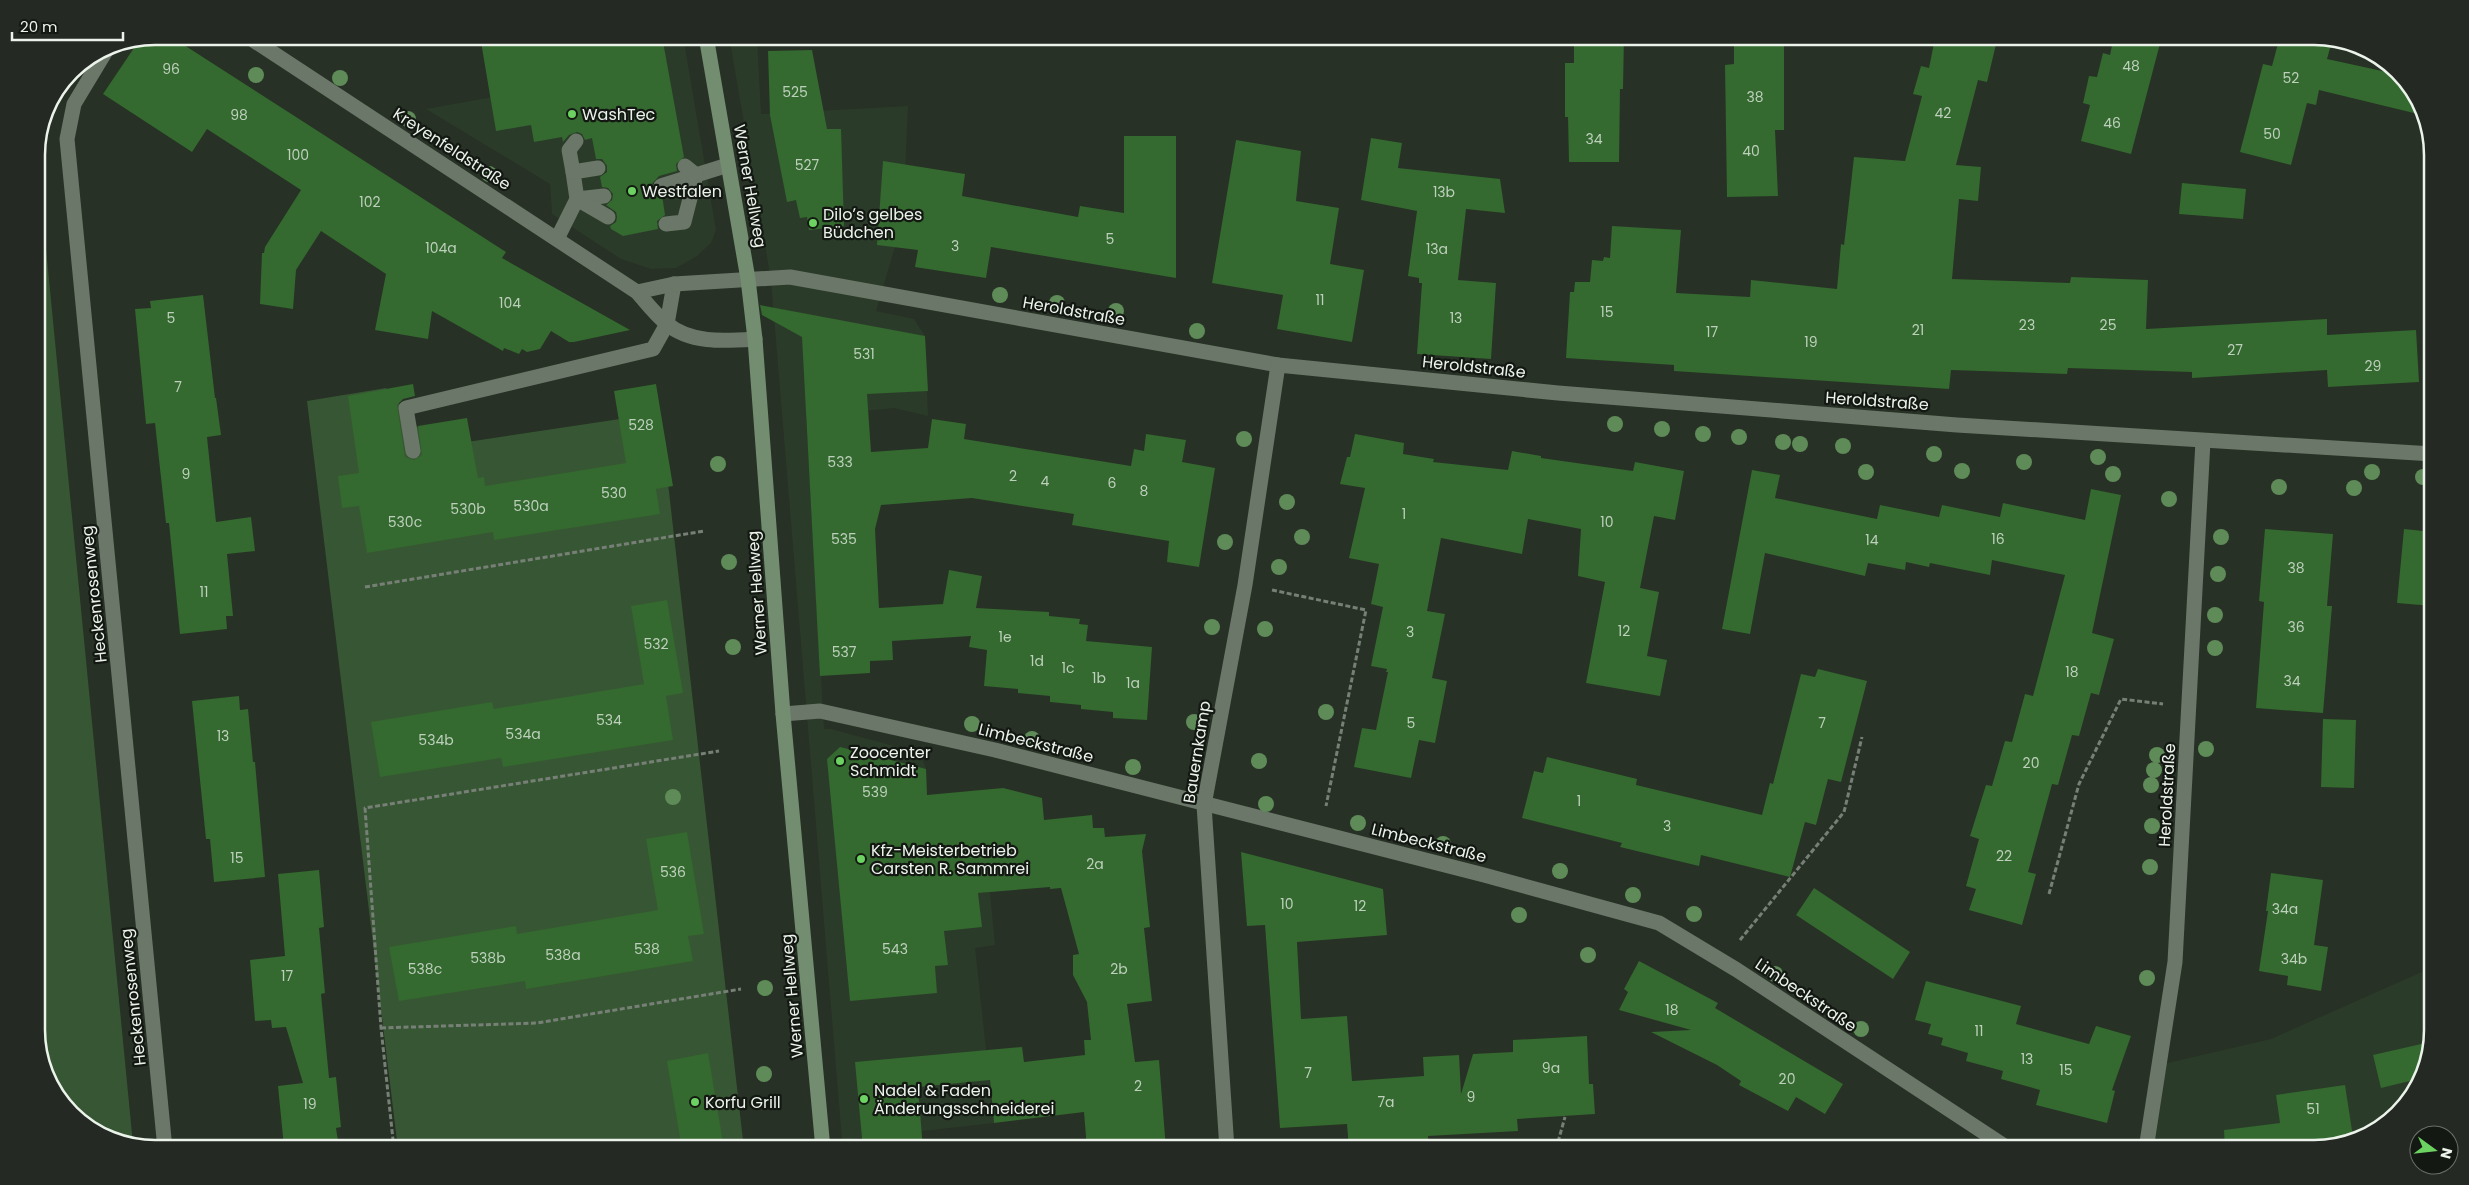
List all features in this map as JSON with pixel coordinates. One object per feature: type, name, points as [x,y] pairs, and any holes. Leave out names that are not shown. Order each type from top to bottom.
[{"type":"main road","name":"Werner Hellweg","points":[[708,45],[748,279],[755,340],[783,714],[822,1140]]},
{"type":"street","name":"Kreyenfeldstraße","points":[[261,45],[637,292],[667,324],[690,335],[716,342],[755,340]]},
{"type":"street","name":"Heckenrosenweg","points":[[101,59],[74,104],[67,139],[165,1140]]},
{"type":"street","points":[[556,239],[577,200],[569,150],[576,141]]},
{"type":"street","points":[[661,186],[691,171],[728,165]]},
{"type":"street","points":[[573,172],[598,168]]},
{"type":"street","points":[[666,224],[684,222],[691,171]]},
{"type":"street","points":[[577,200],[604,196]]},
{"type":"street","points":[[577,200],[608,217]]},
{"type":"street","name":"Heroldstraße","points":[[748,279],[790,277],[1278,365],[1558,394],[1957,425],[2424,453]]},
{"type":"street","points":[[637,292],[674,284],[748,279]]},
{"type":"street","points":[[413,451],[406,408],[653,349],[667,324],[674,284]]},
{"type":"street","name":"Bauernkamp","points":[[1226,1140],[1204,805],[1245,585],[1278,365]]},
{"type":"street","name":"Heroldstraße","points":[[2147,1140],[2175,962],[2203,441]]},
{"type":"street","name":"Limbeckstraße","points":[[783,714],[820,711],[994,750],[1484,875],[1659,923],[1723,961],[1995,1140]]},
{"type":"path","points":[[365,586],[704,531]]},
{"type":"path","points":[[1245,585],[1366,610],[1320,834]]},
{"type":"path","points":[[2050,894],[2079,784],[2121,700],[2188,707]]},
{"type":"path","points":[[1723,961],[1844,812],[1862,738]]},
{"type":"path","points":[[393,1140],[381,1028],[366,808],[719,751]]},
{"type":"path","points":[[381,1028],[537,1023],[741,989]]},
{"type":"path","points":[[1559,1140],[1565,1118]]},
{"type":"shaded area","points":[[624,45],[685,45],[716,230],[711,243],[697,256],[676,268],[651,269],[621,259],[552,214],[550,184],[426,109],[600,78]]},
{"type":"shaded area","points":[[731,45],[757,45],[761,114],[908,106],[903,220],[876,311],[914,319],[925,336],[928,416],[894,408],[806,417],[824,729],[831,729],[920,753],[926,769],[930,898],[990,892],[995,945],[975,948],[994,1123],[842,1140],[771,280]]},
{"type":"shaded area","points":[[2424,971],[2424,1030],[2418,1066],[2413,1079],[2397,1103],[2375,1122],[2350,1134],[2329,1139],[2147,1140],[2159,1065],[2271,1039]]},
{"type":"green space","points":[[45,238],[132,1137],[106,1129],[82,1113],[72,1103],[56,1079],[47,1052],[45,1038]]},
{"type":"green space","points":[[386,388],[434,447],[660,413],[743,1140],[397,1140],[307,401]]},
{"type":"building","points":[[184,45],[506,252],[502,258],[630,330],[574,342],[569,342],[551,331],[540,349],[527,352],[522,349],[519,354],[504,348],[503,351],[432,311],[428,339],[375,330],[386,274],[321,231],[296,270],[293,309],[260,304],[262,253],[264,253],[265,247],[301,190],[207,129],[192,152],[103,94],[135,47]]},
{"type":"building","points":[[482,45],[664,45],[684,157],[676,164],[677,171],[659,176],[652,184],[654,193],[662,195],[665,215],[657,221],[658,229],[623,236],[611,229],[610,226],[616,222],[617,217],[616,212],[606,205],[612,200],[613,194],[608,188],[602,187],[600,177],[607,172],[607,166],[602,159],[596,159],[592,138],[585,140],[582,134],[577,132],[569,135],[563,142],[562,137],[534,142],[531,125],[496,131]]},
{"type":"building","points":[[1574,45],[1624,45],[1623,89],[1620,89],[1619,162],[1569,162],[1568,117],[1565,117],[1565,63],[1574,63]]},
{"type":"building","points":[[1734,45],[1784,45],[1784,130],[1775,130],[1778,196],[1727,197],[1725,65],[1734,64]]},
{"type":"building","points":[[1934,45],[1996,45],[1987,82],[1978,80],[1956,165],[1981,167],[1978,201],[1959,199],[1952,279],[2070,283],[2071,277],[2148,280],[2146,329],[2327,319],[2327,335],[2416,330],[2419,382],[2328,387],[2327,370],[2192,378],[2192,372],[2068,368],[2067,374],[1951,370],[1949,389],[1674,371],[1674,365],[1566,358],[1570,292],[1574,292],[1575,282],[1590,282],[1592,260],[1603,261],[1604,257],[1610,258],[1612,226],[1681,230],[1676,293],[1750,297],[1751,280],[1837,289],[1841,244],[1844,245],[1854,157],[1905,161],[1922,96],[1913,94],[1921,66],[1929,68]]},
{"type":"building","points":[[2112,45],[2160,45],[2131,154],[2081,141],[2090,105],[2083,103],[2089,76],[2097,77],[2103,53],[2110,55]]},
{"type":"building","points":[[2278,45],[2331,46],[2327,59],[2387,72],[2406,94],[2416,114],[2319,90],[2316,105],[2307,103],[2291,165],[2240,152],[2263,64],[2272,66]]},
{"type":"building","points":[[812,50],[827,129],[841,129],[844,226],[809,230],[807,217],[800,218],[796,200],[787,202],[770,115],[768,51]]},
{"type":"building","points":[[1124,136],[1176,136],[1176,278],[991,247],[986,278],[915,267],[918,250],[877,245],[883,161],[965,174],[962,196],[1078,217],[1080,206],[1124,213]]},
{"type":"building","points":[[1371,138],[1402,143],[1398,168],[1500,179],[1505,213],[1466,209],[1458,280],[1496,283],[1491,359],[1417,354],[1422,283],[1419,283],[1419,278],[1408,276],[1417,211],[1361,200]]},
{"type":"building","points":[[1236,140],[1301,151],[1296,201],[1339,208],[1330,264],[1364,270],[1352,342],[1277,329],[1283,295],[1212,283]]},
{"type":"building","points":[[2182,183],[2246,189],[2243,219],[2179,214]]},
{"type":"building","points":[[203,295],[221,435],[207,437],[216,522],[251,517],[255,551],[227,554],[233,616],[226,616],[227,629],[180,634],[169,523],[166,523],[155,423],[146,424],[135,309],[151,308],[150,301]]},
{"type":"building","points":[[760,305],[925,336],[928,391],[867,394],[871,452],[928,448],[932,419],[966,424],[964,439],[1131,466],[1134,449],[1144,451],[1146,434],[1186,440],[1182,462],[1215,468],[1199,567],[1167,562],[1169,541],[1072,525],[1074,514],[972,498],[881,505],[875,529],[879,608],[943,604],[949,570],[982,576],[976,608],[1049,612],[1049,616],[1080,619],[1079,624],[1088,625],[1086,641],[1152,647],[1147,720],[1113,718],[1113,712],[1081,709],[1081,705],[1050,702],[1050,696],[1018,693],[1018,689],[984,686],[987,650],[969,647],[971,636],[892,641],[893,660],[870,661],[870,673],[820,676],[802,337],[762,315]]},
{"type":"building","points":[[413,384],[415,396],[403,399],[397,405],[405,457],[414,460],[422,455],[418,426],[467,418],[478,478],[484,477],[485,486],[626,463],[614,391],[656,384],[673,486],[656,489],[660,514],[494,540],[493,532],[367,553],[359,506],[342,508],[338,476],[359,473],[348,396]]},
{"type":"building","points":[[1355,434],[1404,443],[1403,454],[1434,459],[1433,462],[1508,470],[1512,451],[1541,456],[1541,458],[1633,471],[1635,462],[1684,471],[1675,520],[1654,516],[1640,588],[1659,592],[1647,656],[1667,660],[1660,696],[1586,683],[1605,582],[1578,576],[1581,529],[1528,519],[1522,554],[1441,538],[1427,611],[1445,614],[1432,678],[1447,681],[1435,743],[1419,740],[1411,778],[1354,767],[1362,728],[1376,730],[1388,672],[1386,672],[1387,669],[1371,666],[1383,607],[1371,604],[1379,564],[1349,558],[1365,488],[1340,484],[1347,457],[1350,457]]},
{"type":"building","points":[[1752,470],[1780,475],[1775,498],[1877,519],[1880,505],[1939,517],[1942,505],[2000,517],[2003,503],[2085,520],[2091,489],[2121,495],[2092,633],[2114,639],[2099,695],[2091,693],[2079,736],[2072,735],[2058,785],[2052,784],[2028,872],[2036,874],[2022,925],[1969,910],[1976,889],[1966,886],[1979,839],[1970,836],[1986,785],[1992,786],[2005,741],[2012,742],[2025,694],[2033,696],[2065,575],[1992,560],[1990,575],[1930,563],[1929,567],[1906,562],[1905,570],[1868,563],[1865,576],[1765,553],[1750,634],[1722,629]]},
{"type":"building","points":[[2265,529],[2333,534],[2327,606],[2332,606],[2323,713],[2256,708],[2264,602],[2259,601]]},
{"type":"building","points":[[2404,529],[2424,531],[2424,605],[2397,603]]},
{"type":"building","points":[[667,600],[683,693],[666,696],[673,740],[503,767],[501,758],[380,777],[371,722],[492,702],[494,709],[644,684],[631,606]]},
{"type":"building","points":[[1818,669],[1867,681],[1841,782],[1828,779],[1816,825],[1805,822],[1790,877],[1701,855],[1699,866],[1620,847],[1622,843],[1522,818],[1534,771],[1543,773],[1547,757],[1637,779],[1636,785],[1762,815],[1770,783],[1773,784],[1801,674],[1815,677]]},
{"type":"building","points":[[239,696],[240,710],[248,709],[253,762],[255,762],[265,877],[214,882],[210,839],[206,839],[192,701]]},
{"type":"building","points":[[2323,719],[2356,720],[2354,788],[2321,787]]},
{"type":"building","points":[[840,747],[926,769],[927,795],[1003,788],[1042,798],[1044,820],[1092,815],[1093,828],[1104,828],[1105,837],[1146,834],[1142,851],[1150,927],[1144,928],[1152,1001],[1127,1004],[1135,1062],[1159,1060],[1165,1140],[1086,1140],[1084,1112],[994,1123],[990,1080],[918,1087],[922,1140],[862,1140],[855,1062],[1022,1047],[1024,1062],[1085,1055],[1084,1040],[1091,1040],[1087,1002],[1073,975],[1073,955],[1079,954],[1061,888],[1050,889],[1050,887],[978,893],[982,927],[944,931],[948,965],[935,966],[937,993],[850,1001],[827,759]]},
{"type":"building","points":[[687,832],[704,934],[688,936],[693,961],[526,989],[525,981],[399,1001],[389,947],[516,926],[517,934],[658,910],[646,839]]},
{"type":"building","points":[[1241,852],[1383,889],[1387,935],[1297,942],[1301,1019],[1347,1016],[1352,1081],[1424,1076],[1423,1057],[1459,1055],[1461,1094],[1473,1054],[1513,1052],[1513,1040],[1587,1036],[1589,1084],[1593,1084],[1595,1114],[1517,1119],[1518,1131],[1428,1136],[1428,1140],[1348,1140],[1347,1124],[1280,1128],[1265,925],[1247,926]]},
{"type":"building","points":[[319,870],[324,927],[319,928],[325,993],[321,994],[329,1078],[336,1077],[341,1127],[336,1128],[338,1140],[283,1140],[278,1086],[303,1083],[286,1027],[272,1028],[271,1020],[255,1021],[250,960],[285,956],[278,874]]},
{"type":"building","points":[[2271,873],[2323,880],[2314,945],[2328,947],[2321,991],[2287,985],[2288,976],[2259,971],[2268,911],[2266,911]]},
{"type":"building","points":[[1814,888],[1910,952],[1893,979],[1796,915]]},
{"type":"building","points":[[1639,961],[1718,1003],[1715,1008],[1843,1084],[1825,1114],[1796,1097],[1788,1111],[1739,1085],[1741,1081],[1717,1065],[1651,1032],[1691,1030],[1619,1010],[1628,992],[1624,989]]},
{"type":"building","points":[[1926,981],[2021,1006],[2016,1024],[2089,1044],[2096,1026],[2131,1036],[2112,1090],[2115,1091],[2107,1123],[2036,1105],[2040,1090],[2001,1079],[2003,1071],[1966,1061],[1968,1053],[1941,1045],[1943,1038],[1928,1034],[1931,1024],[1915,1020]]},
{"type":"building","points":[[2423,1044],[2412,1080],[2381,1088],[2373,1055]]},
{"type":"building","points":[[708,1053],[722,1140],[680,1140],[667,1061]]},
{"type":"building","points":[[2345,1085],[2352,1133],[2329,1139],[2314,1140],[2225,1140],[2224,1130],[2280,1123],[2276,1095]]},
{"type":"place","name":"WashTec","points":[[572,114]]},
{"type":"place","name":"Westfalen","points":[[632,191]]},
{"type":"place","name":"Diloʼs gelbes Büdchen","points":[[813,223]]},
{"type":"place","name":"Zoocenter Schmidt","points":[[840,761]]},
{"type":"place","name":"Kfz-Meisterbetrieb Carsten R. Sammrei","points":[[861,859]]},
{"type":"place","name":"Nadel & Faden Änderungsschneiderei","points":[[864,1099]]},
{"type":"place","name":"Korfu Grill","points":[[695,1102]]}]
